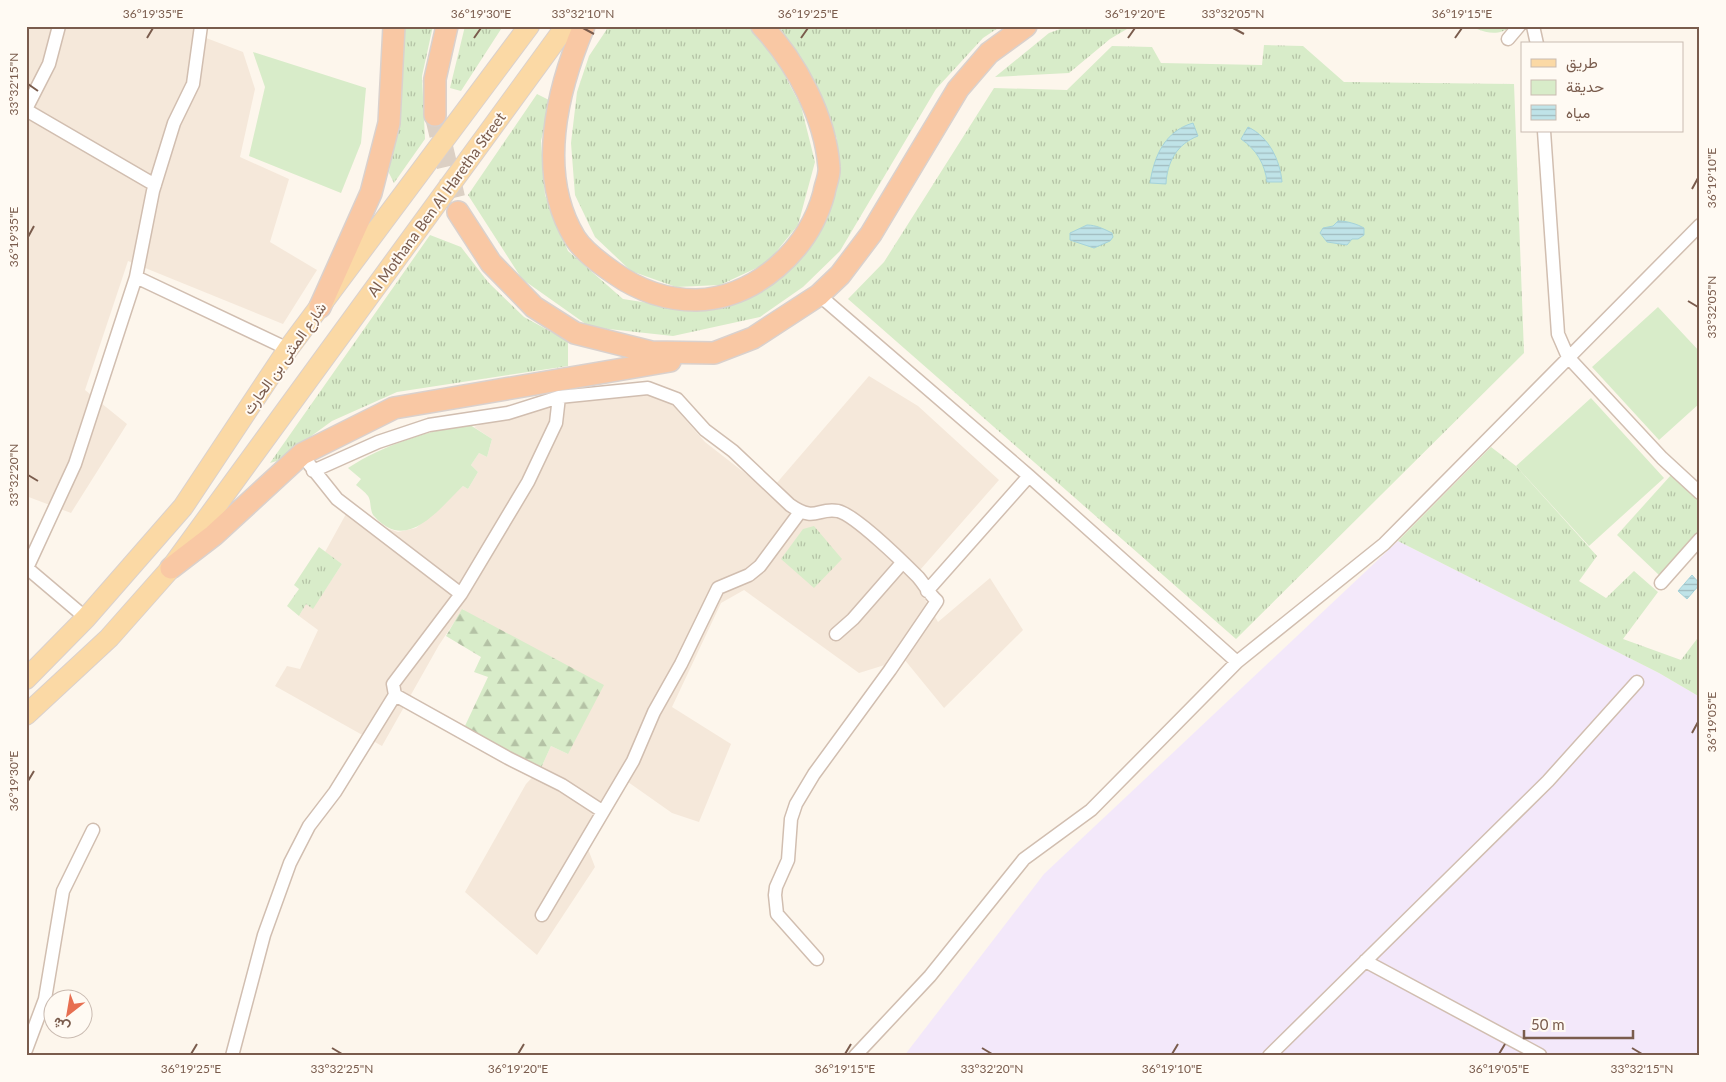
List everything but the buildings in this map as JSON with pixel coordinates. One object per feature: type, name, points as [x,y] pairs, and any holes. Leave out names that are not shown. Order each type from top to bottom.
[{"type":"highway","points":[[320,307],[371,193],[388,123],[394,26]]},
{"type":"highway","points":[[435,115],[435,79],[447,26]]},
{"type":"highway","points":[[584,26],[562,90],[556,119],[556,180],[563,212],[576,239],[599,262],[628,282],[656,294],[696,300],[733,292],[765,278],[790,256],[808,231],[821,202],[829,170],[824,137],[812,102],[781,46],[762,26]]},
{"type":"highway","points":[[171,568],[308,463],[394,408],[714,353],[753,338],[819,295],[840,275],[871,234],[958,89],[989,53],[1026,26]]},
{"type":"highway","points":[[458,212],[491,263],[534,307],[575,333],[651,352],[714,353]]},
{"type":"main road","name":"شارع المثنى بن الحارث","points":[[26,679],[86,618],[183,507],[288,350],[529,26]]},
{"type":"main road","name":"Al Mothana Ben Al Haretha Street","points":[[307,382],[566,26]]},
{"type":"main road","name":"شارع المثنى بن الحارث","points":[[26,715],[109,638],[171,568],[307,382]]},
{"type":"street","points":[[59,26],[49,64],[26,110],[155,185]]},
{"type":"street","points":[[86,618],[27,568],[75,464],[136,277],[155,185],[174,123],[193,84],[201,26]]},
{"type":"street","points":[[1534,26],[1537,42]]},
{"type":"street","points":[[1544,132],[1558,334],[1568,357],[1662,458],[1700,493]]},
{"type":"street","points":[[855,1056],[930,976],[1024,859],[1091,810],[1237,662],[1384,544],[1700,224]]},
{"type":"street","points":[[136,277],[288,350]]},
{"type":"street","points":[[819,295],[1029,476],[1237,662]]},
{"type":"street","points":[[461,594],[337,498],[308,463],[429,425],[508,412],[559,397],[648,388],[677,399],[705,430],[732,451],[775,493],[800,512],[811,515],[838,511],[860,524],[919,579],[927,592],[937,601],[890,670],[814,774],[796,804],[791,820],[788,860],[776,886],[775,906],[777,914],[816,959]]},
{"type":"street","points":[[232,1056],[264,934],[290,863],[309,826],[335,792],[394,695],[394,684],[461,594],[528,482],[556,423],[559,397]]},
{"type":"street","points":[[927,592],[1029,476]]},
{"type":"street","points":[[542,916],[633,761],[654,712],[681,664],[718,588],[749,574],[760,566],[800,512]]},
{"type":"street","points":[[1661,583],[1700,539]]},
{"type":"street","points":[[836,634],[853,619],[902,563]]},
{"type":"street","points":[[1269,1056],[1548,780],[1637,682]]},
{"type":"street","points":[[394,695],[508,758],[562,785],[602,811]]},
{"type":"street","points":[[26,1050],[45,999],[63,891],[93,830]]},
{"type":"street","points":[[1365,961],[1540,1056]]},
{"type":"shaded area","points":[[26,26],[77,28],[77,26],[194,26],[193,33],[243,52],[255,89],[240,157],[289,179],[270,242],[317,270],[283,324],[128,261],[85,390],[127,424],[71,513],[26,496]]},
{"type":"shaded area","points":[[869,376],[918,406],[999,480],[913,578],[938,622],[990,578],[1023,630],[944,708],[904,659],[859,673],[744,590],[721,603],[672,707],[731,744],[699,822],[672,813],[628,782],[588,849],[595,867],[537,955],[465,892],[526,784],[541,768],[551,746],[568,754],[463,609],[439,645],[382,746],[275,686],[287,666],[300,669],[318,630],[299,616],[306,604],[313,608],[342,564],[325,552],[346,514],[398,532],[416,528],[463,486],[468,489],[478,472],[471,465],[479,453],[487,457],[492,439],[474,427],[537,404],[661,392],[705,442],[769,492]]},
{"type":"shaded area","points":[[1398,541],[1659,673],[1700,697],[1700,1056],[904,1056],[1044,874]]},
{"type":"green space","points":[[405,26],[433,26],[422,76],[425,139],[394,183],[389,173]]},
{"type":"green space","points":[[465,26],[503,26],[461,91],[450,88]]},
{"type":"green space","points":[[609,26],[748,26],[774,55],[801,106],[815,162],[798,225],[767,263],[720,285],[676,287],[631,271],[595,237],[575,195],[571,143],[577,92],[589,56]]},
{"type":"green space","points":[[779,26],[1001,26],[983,38],[936,89],[840,251],[803,287],[760,317],[673,336],[590,327],[522,279],[468,195],[537,94],[551,101],[541,141],[545,195],[568,251],[623,299],[693,310],[740,300],[779,280],[811,247],[836,192],[837,139],[816,86]]},
{"type":"green space","points":[[1069,26],[1132,26],[1110,39],[1069,73],[995,77],[1049,33]]},
{"type":"green space","points":[[1476,26],[1511,26],[1503,31],[1490,33],[1477,29]]},
{"type":"green space","points":[[1264,45],[1303,46],[1344,82],[1514,84],[1524,353],[1236,639],[848,299],[884,262],[994,88],[1067,90],[1112,46],[1152,47],[1161,63],[1262,65]]},
{"type":"green space","points":[[253,52],[366,88],[361,143],[341,193],[249,156],[265,87]]},
{"type":"green space","points":[[430,235],[461,247],[488,282],[524,317],[568,341],[568,366],[397,392],[332,421],[277,461],[270,463]]},
{"type":"green space","points":[[1658,307],[1700,352],[1700,403],[1659,440],[1592,367]]},
{"type":"green space","points":[[1591,398],[1664,478],[1589,546],[1516,466]]},
{"type":"green space","points":[[467,423],[492,439],[487,457],[479,453],[471,465],[478,472],[468,489],[463,486],[444,506],[422,524],[411,529],[399,531],[387,527],[375,517],[368,496],[356,485],[361,479],[348,468],[376,452],[406,440]]},
{"type":"green space","points":[[1491,447],[1516,466],[1597,556],[1579,581],[1606,598],[1634,571],[1658,592],[1623,639],[1681,660],[1700,635],[1700,697],[1659,673],[1398,541]]},
{"type":"green space","points":[[1671,475],[1700,501],[1700,532],[1659,575],[1617,535]]},
{"type":"green space","points":[[814,526],[842,559],[814,588],[781,559],[803,529]]},
{"type":"green space","points":[[319,547],[342,564],[313,609],[306,604],[299,616],[287,606],[299,589],[294,585]]},
{"type":"green space","points":[[462,609],[604,685],[568,754],[551,746],[541,768],[464,728],[488,677],[474,672],[481,657],[446,636]]},
{"type":"water","points":[[1193,123],[1198,136],[1184,144],[1174,155],[1168,168],[1166,184],[1150,183],[1154,163],[1162,146],[1175,132]]},
{"type":"water","points":[[1248,127],[1262,137],[1272,150],[1279,166],[1282,182],[1267,182],[1259,158],[1251,147],[1241,139]]},
{"type":"water","points":[[1338,221],[1352,223],[1364,228],[1364,235],[1358,239],[1352,239],[1347,245],[1327,242],[1320,233],[1323,228],[1333,226]]},
{"type":"water","points":[[1087,225],[1097,226],[1106,230],[1112,233],[1113,237],[1110,241],[1094,248],[1070,240],[1070,233]]},
{"type":"water","points":[[1692,575],[1700,584],[1687,599],[1678,591]]},
{"type":"tunnel","points":[[435,115],[458,212]]}]
